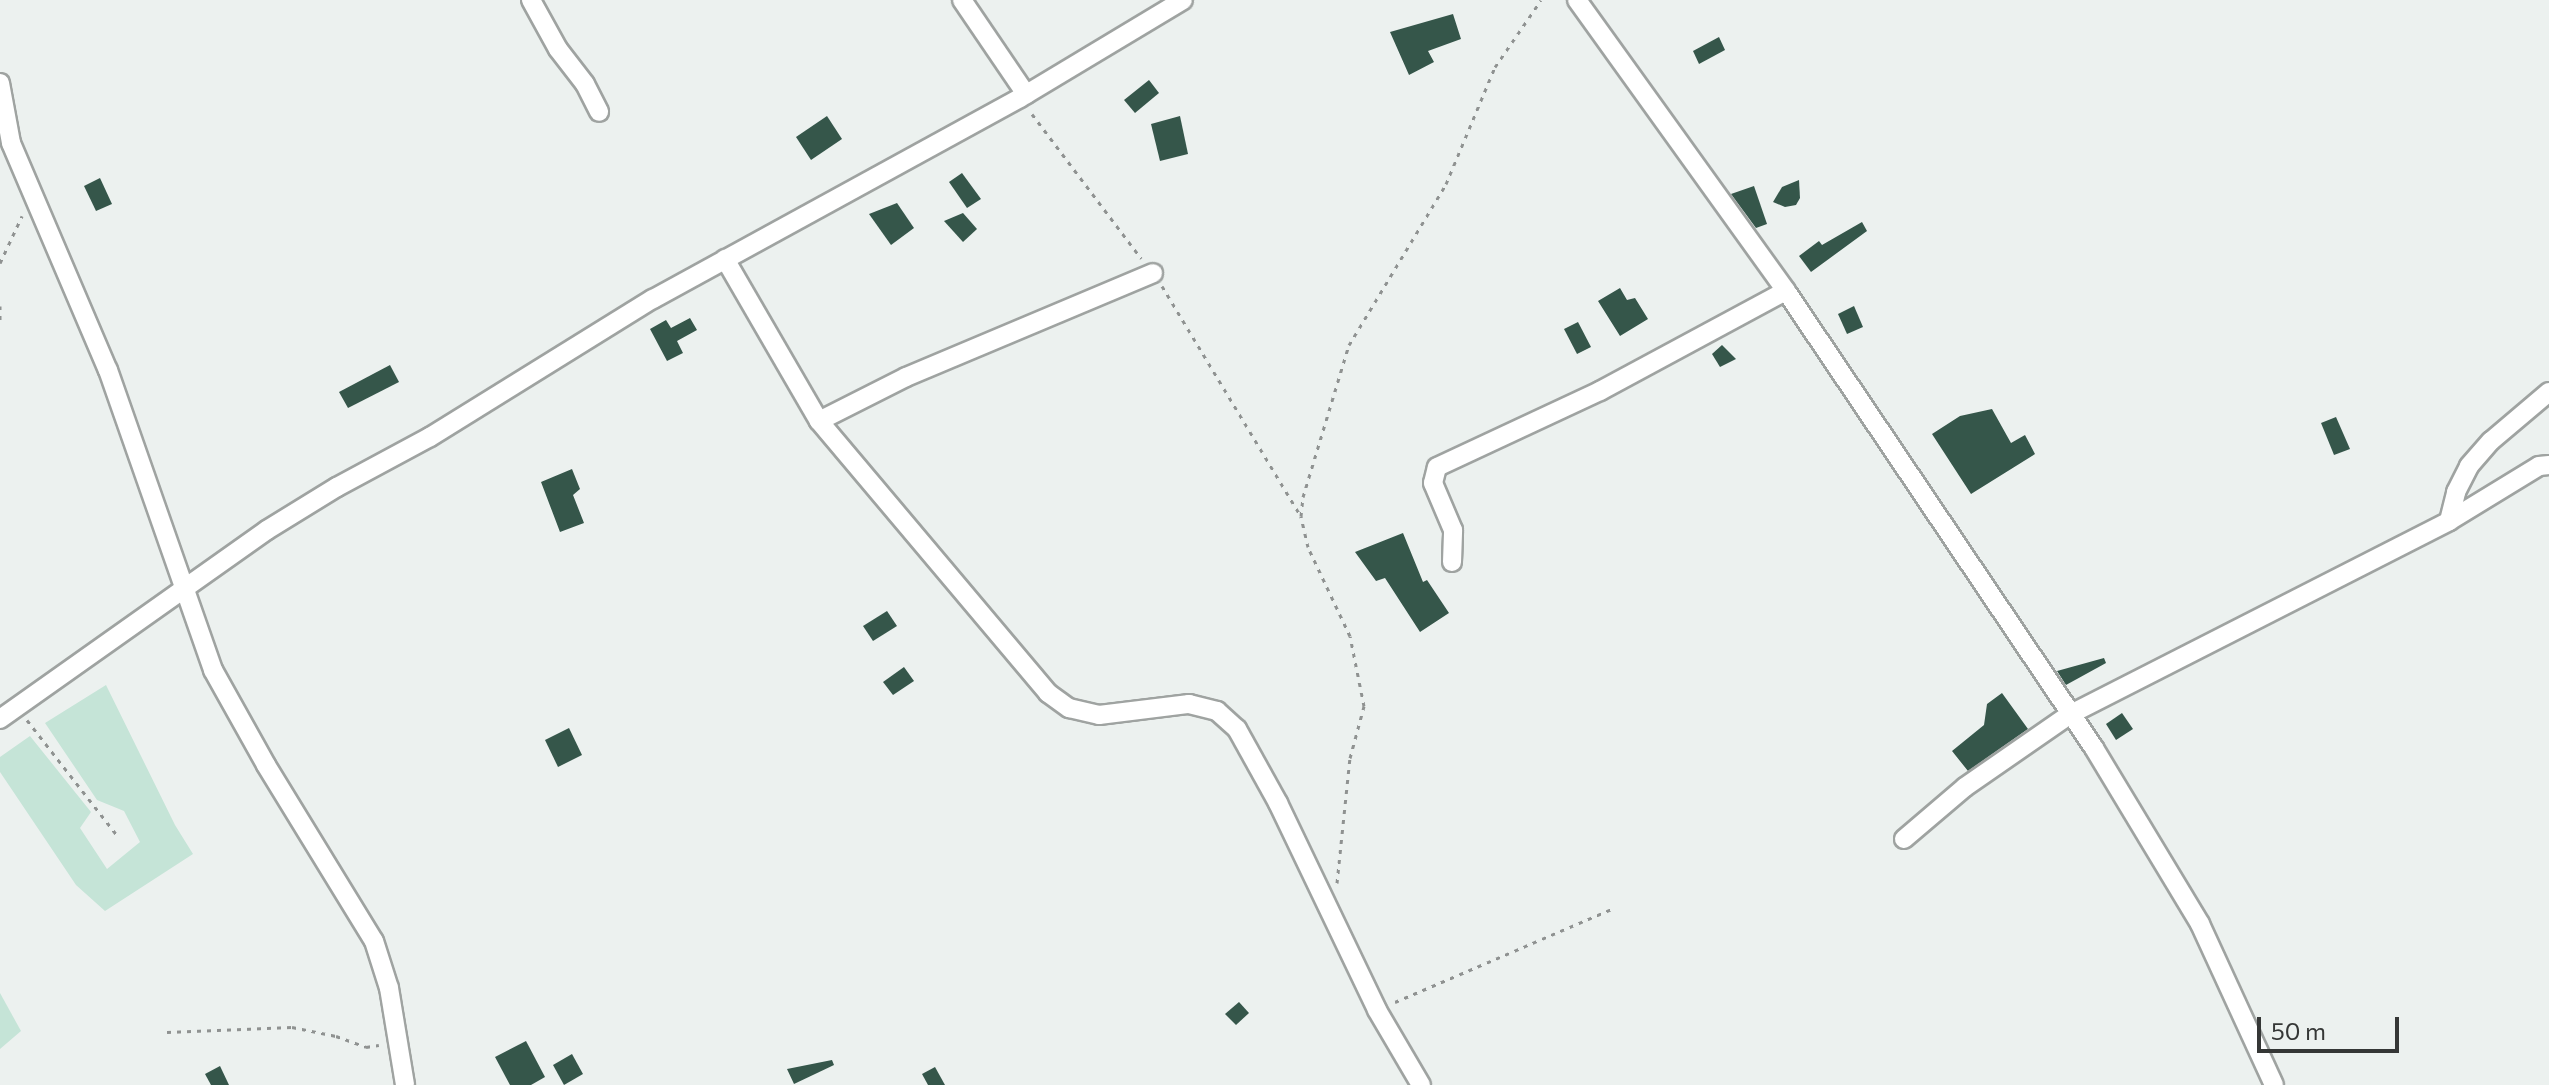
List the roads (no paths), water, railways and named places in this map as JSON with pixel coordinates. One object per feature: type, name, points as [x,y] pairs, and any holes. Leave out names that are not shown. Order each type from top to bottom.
[{"type":"street","points":[[531,0],[558,49],[585,84],[599,112]]},
{"type":"street","points":[[962,0],[1023,96]]},
{"type":"street","points":[[0,719],[314,502],[430,437],[725,259],[1023,96],[1183,0]]},
{"type":"street","points":[[1577,0],[1786,291],[2127,799],[2200,924],[2274,1085]]},
{"type":"street","points":[[0,83],[11,143],[108,370],[198,634],[229,700],[374,941],[389,988],[405,1085]]},
{"type":"street","points":[[725,259],[819,421],[1017,658],[1059,700],[1069,708],[1099,715],[1189,704],[1217,711],[1237,729],[1278,803],[1377,1010],[1421,1085]]},
{"type":"street","points":[[819,421],[906,377],[1153,273]]},
{"type":"street","points":[[1452,562],[1453,530],[1433,483],[1437,467],[1600,391],[1786,291]]},
{"type":"street","points":[[2449,521],[2456,492],[2469,466],[2491,441],[2549,392]]},
{"type":"street","points":[[1904,839],[1965,787],[2069,715],[2449,521],[2539,466],[2549,465]]}]
